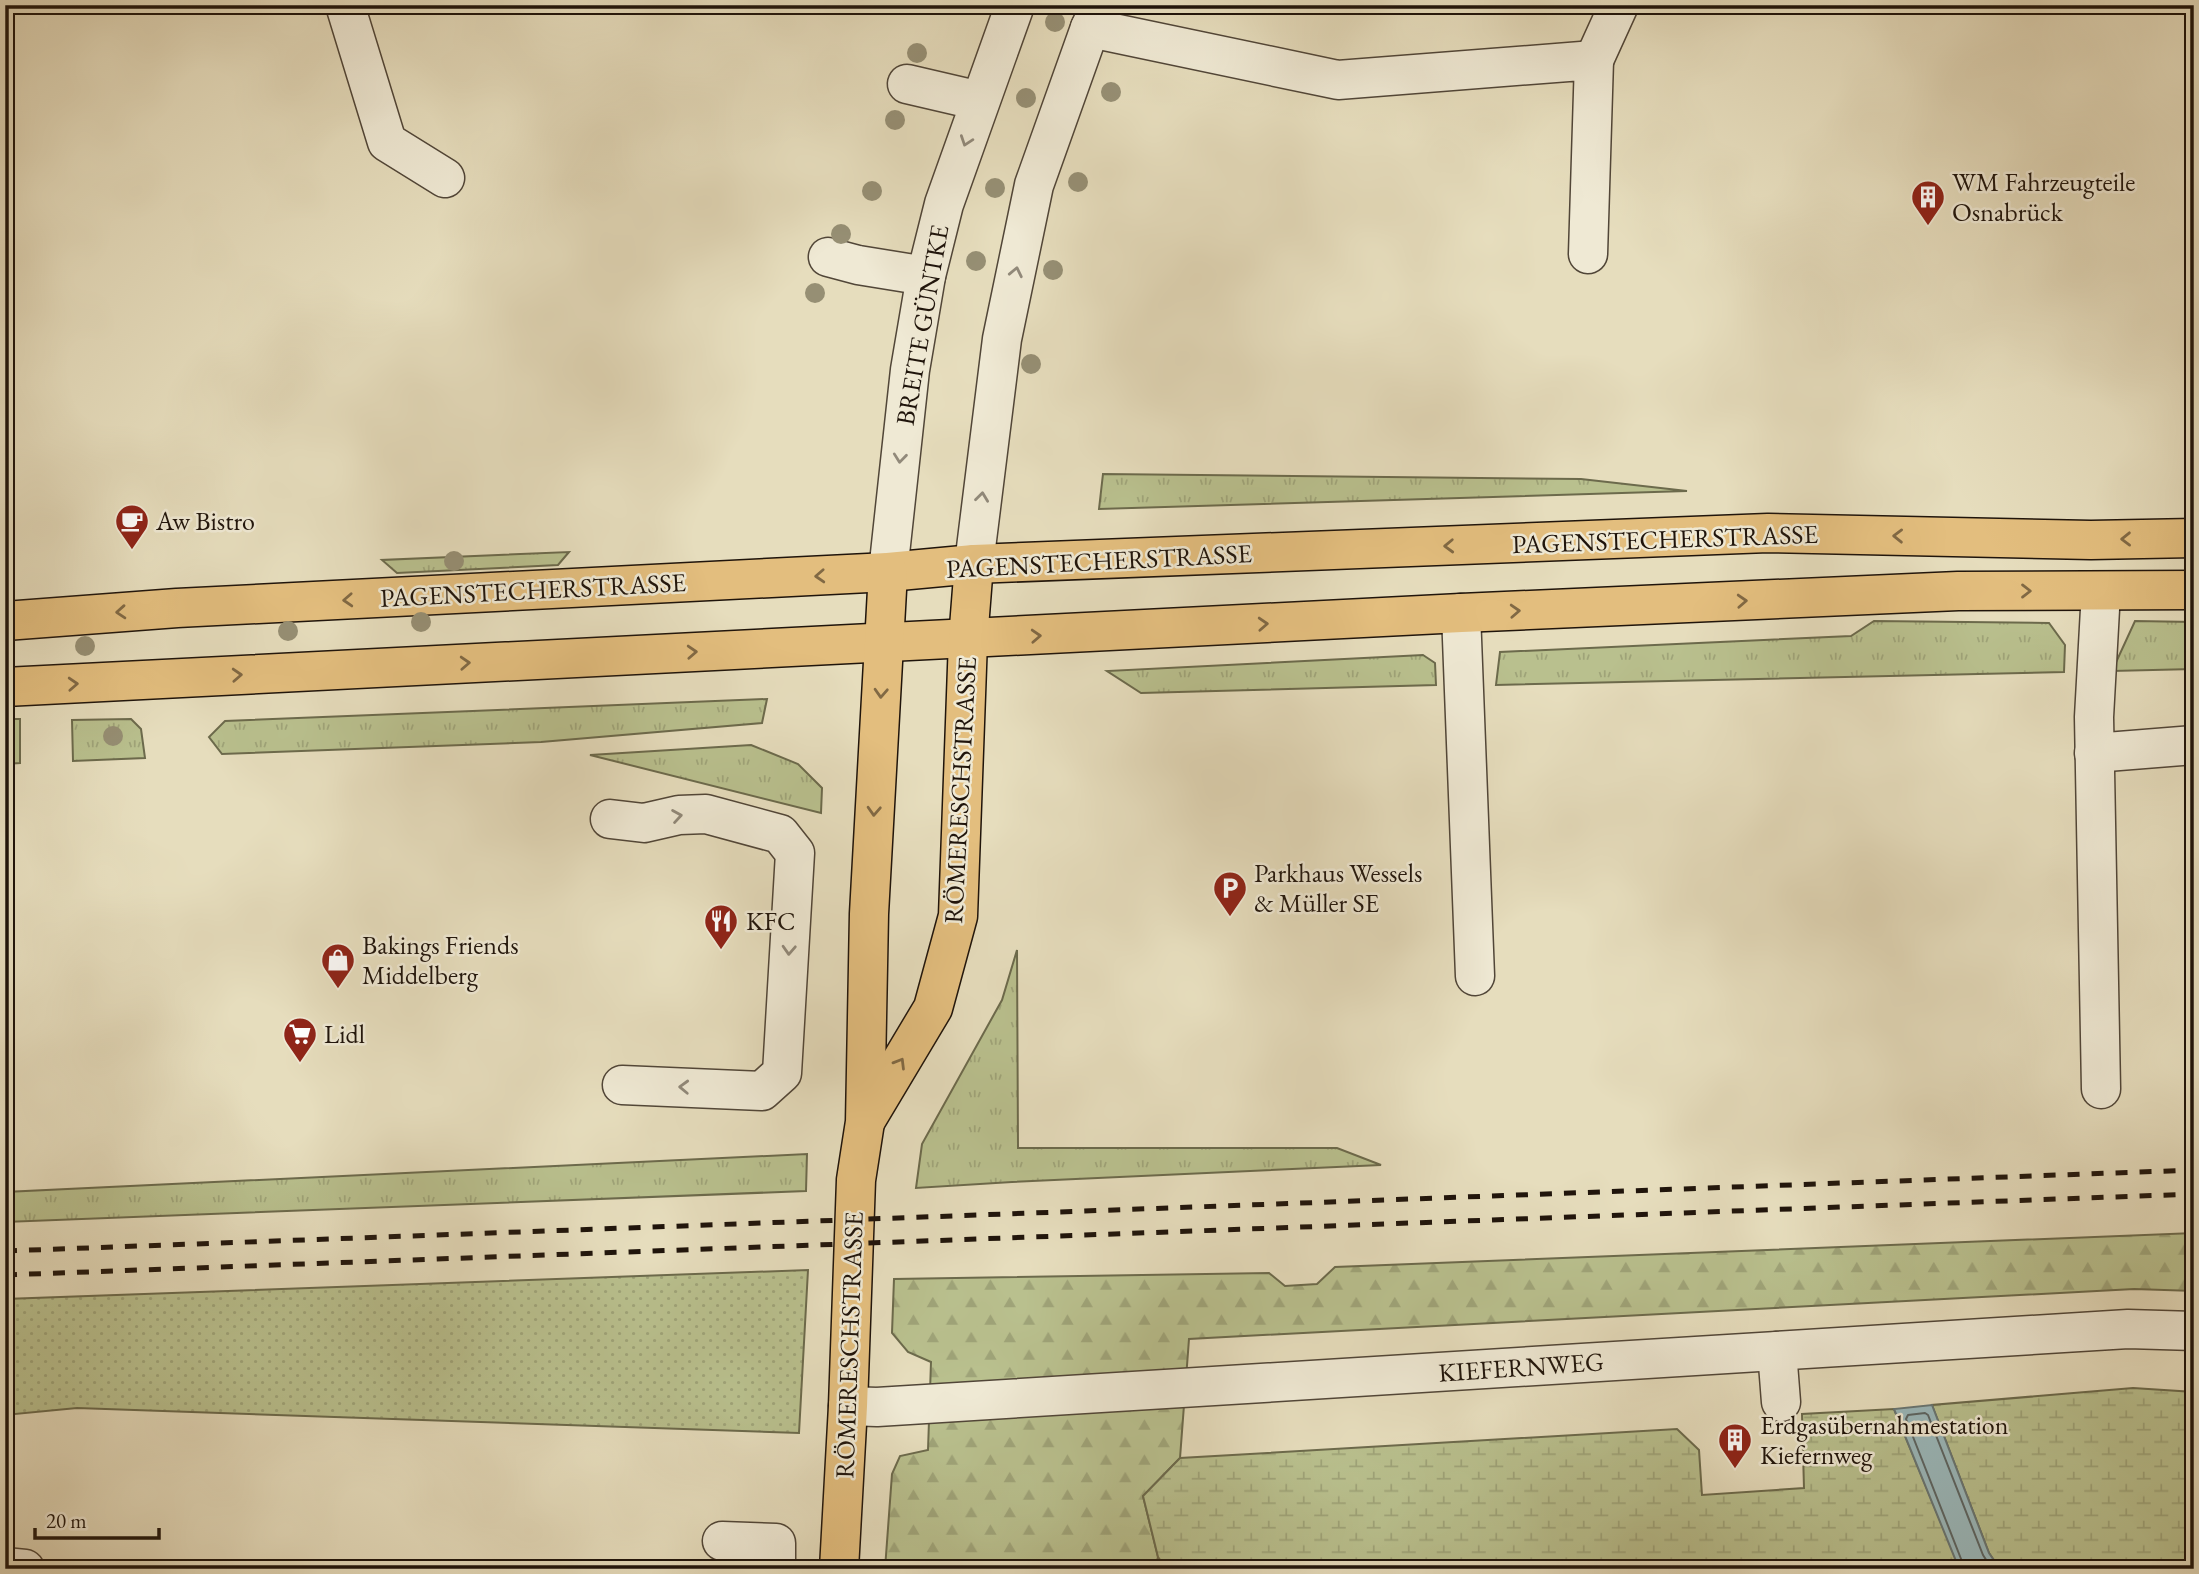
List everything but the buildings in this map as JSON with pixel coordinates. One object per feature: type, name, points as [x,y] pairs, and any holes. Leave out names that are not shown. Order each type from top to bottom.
[{"type":"main road","name":"PAGENSTECHERSTRASSE","points":[[5,621],[177,608],[888,572],[974,565],[1768,533],[2091,540],[2194,538]]},
{"type":"main road","name":"RÖMERESCHSTRASSE","points":[[865,1122],[933,1008],[958,916],[968,639],[974,565]]},
{"type":"main road","name":"RÖMERESCHSTRASSE","points":[[839,1569],[856,1180],[865,1122],[869,914],[888,572]]},
{"type":"main road","points":[[5,688],[1461,613],[1958,591],[2194,590]]},
{"type":"street","points":[[345,5],[387,142],[445,178]]},
{"type":"street","name":"BREITE GÜNTKE","points":[[888,572],[910,370],[926,276],[944,204],[1015,5]]},
{"type":"street","points":[[1588,254],[1594,60],[1619,5]]},
{"type":"street","points":[[974,565],[1002,339],[1034,185],[1095,17],[1338,80],[1594,60]]},
{"type":"street","points":[[907,84],[980,101]]},
{"type":"street","points":[[828,257],[858,265],[926,276]]},
{"type":"street","points":[[2101,591],[2094,718],[2101,1089]]},
{"type":"street","points":[[1461,613],[1475,976]]},
{"type":"street","points":[[2094,752],[2194,745]]},
{"type":"street","points":[[610,819],[644,823],[679,815],[706,814],[780,834],[794,853],[782,1073],[762,1091],[622,1085]]},
{"type":"street","name":"KIEFERNWEG","points":[[848,1406],[877,1407],[2128,1329],[2194,1331]]},
{"type":"street","points":[[1777,1351],[1781,1402]]},
{"type":"street","points":[[722,1541],[776,1543],[776,1569]]},
{"type":"street","points":[[5,1567],[24,1569]]},
{"type":"green space","points":[[1103,474],[1581,479],[1687,491],[1099,509]]},
{"type":"green space","points":[[569,552],[558,565],[397,573],[382,560]]},
{"type":"green space","points":[[1874,621],[2049,623],[2065,645],[2064,672],[1496,685],[1500,652],[1851,636]]},
{"type":"green space","points":[[2135,621],[2194,622],[2194,669],[2112,671]]},
{"type":"green space","points":[[1423,655],[1435,663],[1436,685],[1141,693],[1107,671]]},
{"type":"green space","points":[[767,699],[762,723],[541,742],[222,754],[209,737],[225,721]]},
{"type":"green space","points":[[5,719],[20,719],[20,763],[5,764]]},
{"type":"green space","points":[[131,719],[141,729],[145,758],[73,761],[72,720]]},
{"type":"green space","points":[[751,745],[798,764],[822,788],[821,813],[590,755]]},
{"type":"green space","points":[[1017,950],[1018,1148],[1337,1148],[1381,1165],[916,1188],[922,1144],[1002,1000]]},
{"type":"green space","points":[[807,1154],[806,1191],[5,1222],[5,1192]]},
{"type":"green space","points":[[2194,1233],[2194,1291],[2134,1289],[1189,1339],[1180,1458],[1143,1496],[1158,1557],[1155,1569],[885,1569],[892,1474],[900,1456],[928,1450],[931,1362],[908,1352],[892,1333],[894,1279],[1269,1273],[1285,1286],[1317,1284],[1335,1267]]},
{"type":"green space","points":[[808,1270],[799,1433],[77,1408],[5,1415],[5,1299]]},
{"type":"green space","points":[[2133,1388],[2194,1392],[2194,1569],[2000,1569],[1989,1553],[1932,1405]]},
{"type":"green space","points":[[1894,1409],[1960,1569],[1167,1569],[1158,1557],[1143,1496],[1180,1458],[1677,1429],[1699,1450],[1702,1495],[1804,1488],[1802,1414]]},
{"type":"water","points":[[1932,1405],[1989,1553],[2000,1569],[1960,1569],[1958,1566],[1894,1409]]},
{"type":"railway","points":[[5,1251],[2194,1170]]},
{"type":"railway","points":[[5,1275],[2194,1194]]},
{"type":"place","name":"WM Fahrzeugteile Osnabrück","points":[[1928,227]]},
{"type":"place","name":"Aw Bistro","points":[[132,551]]},
{"type":"place","name":"Parkhaus Wessels & Müller SE","points":[[1230,918]]},
{"type":"place","name":"KFC","points":[[721,951]]},
{"type":"place","name":"Bakings Friends Middelberg","points":[[338,990]]},
{"type":"place","name":"Lidl","points":[[300,1064]]},
{"type":"place","name":"Erdgasübernahmestation Kiefernweg","points":[[1735,1470]]}]
